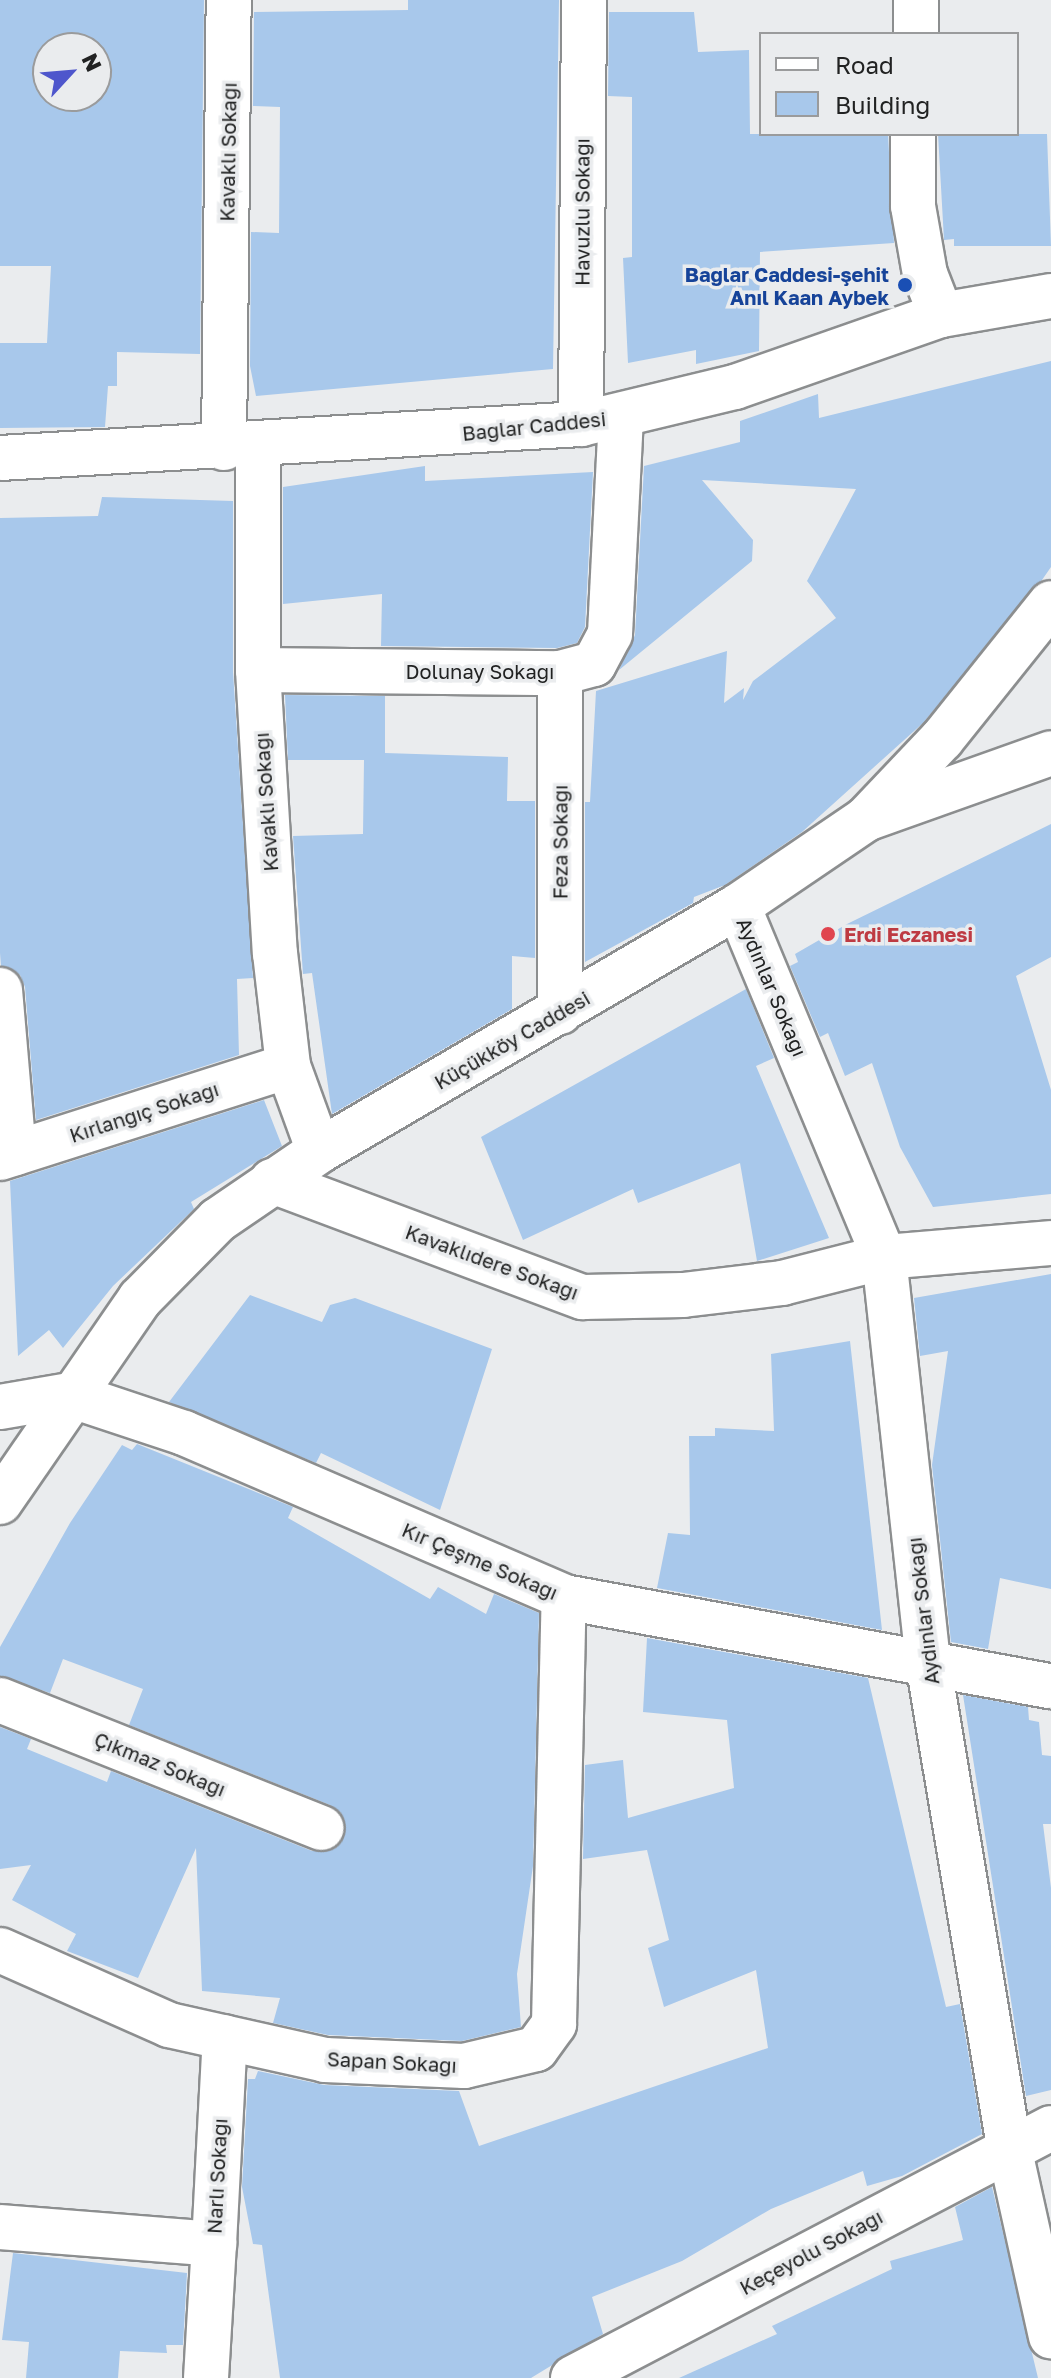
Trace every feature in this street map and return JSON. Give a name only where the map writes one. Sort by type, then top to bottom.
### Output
[{"type":"street","name":"Kavaklı Sokağı","points":[[229,0],[241,448],[288,1066],[319,1151]]},
{"type":"street","name":"Havuzlu Sokağı","points":[[584,0],[601,420]]},
{"type":"street","points":[[916,0],[916,32]]},
{"type":"street","points":[[913,136],[913,206],[925,274],[941,315]]},
{"type":"street","name":"Bağlar Caddesi","points":[[0,458],[241,448],[601,420],[735,387],[941,315],[1051,296]]},
{"type":"street","name":"Dolunay Sokağı","points":[[258,670],[560,673],[594,664],[610,634],[601,420]]},
{"type":"street","name":"Küçükköy Caddesi","points":[[0,1502],[70,1395],[175,1261],[272,1181],[738,906],[866,819],[1048,620]]},
{"type":"street","name":"Feza Sokağı","points":[[560,673],[560,1012]]},
{"type":"street","points":[[866,819],[1051,753]]},
{"type":"street","name":"Aydınlar Sokağı","points":[[738,906],[884,1257],[929,1668],[1009,2147],[1051,2336]]},
{"type":"street","points":[[0,990],[7,1156]]},
{"type":"street","name":"Kırlangıç Sokağı","points":[[7,1156],[288,1066]]},
{"type":"street","name":"Kavaklıdere Sokağı","points":[[272,1181],[583,1297],[683,1295],[782,1283],[884,1257],[1051,1243]]},
{"type":"street","points":[[0,1407],[70,1395]]},
{"type":"street","name":"Kır Çeşme Sokağı","points":[[70,1395],[184,1433],[564,1597],[929,1668],[1051,1686]]},
{"type":"street","name":"Sapan Sokağı","points":[[0,1950],[169,2025],[325,2060],[449,2066],[536,2049],[554,2024],[564,1597]]},
{"type":"street","name":"Çıkmaz Sokağı","points":[[0,1700],[321,1828]]},
{"type":"street","name":"Narlı Sokağı","points":[[0,2227],[214,2244],[225,2037]]},
{"type":"street","name":"Keçeyolu Sokağı","points":[[573,2378],[1009,2147],[1051,2128]]},
{"type":"street","points":[[206,2378],[214,2244]]},
{"type":"building","points":[[0,0],[204,0],[200,354],[117,352],[117,386],[108,386],[105,427],[0,428],[0,343],[47,343],[51,266],[0,266]]},
{"type":"building","points":[[408,0],[559,0],[553,369],[256,396],[250,366],[251,232],[279,233],[280,107],[253,106],[254,12],[408,10]]},
{"type":"building","points":[[609,12],[694,12],[698,52],[749,50],[750,134],[888,136],[894,243],[760,252],[759,351],[696,364],[696,350],[628,363],[623,258],[632,257],[632,97],[608,96]]},
{"type":"building","points":[[1047,134],[1051,246],[954,246],[954,239],[944,240],[938,136]]},
{"type":"building","points":[[1051,361],[1051,567],[1042,580],[923,723],[802,832],[725,885],[694,897],[693,903],[585,962],[585,802],[590,802],[596,691],[727,651],[724,703],[744,688],[743,700],[753,681],[836,618],[807,581],[856,489],[702,480],[753,540],[752,561],[619,670],[635,635],[644,466],[740,442],[740,421],[818,394],[819,418]]},
{"type":"building","points":[[425,466],[425,481],[593,472],[585,627],[577,643],[557,648],[381,646],[382,594],[283,604],[283,487]]},
{"type":"building","points":[[102,497],[233,501],[233,672],[253,978],[237,979],[239,1055],[36,1120],[25,987],[20,975],[1,966],[0,953],[0,518],[98,516]]},
{"type":"building","points":[[285,695],[385,696],[385,753],[508,757],[507,801],[535,801],[535,958],[512,956],[512,1009],[332,1114],[312,973],[303,974],[293,836],[363,834],[364,760],[288,760]]},
{"type":"building","points":[[1051,824],[1051,957],[1016,976],[1051,1090],[1051,1194],[933,1207],[900,1147],[872,1063],[845,1076],[828,1033],[820,1037],[790,966],[798,962],[795,954],[847,924]]},
{"type":"building","points":[[746,989],[774,1058],[756,1066],[829,1238],[757,1261],[740,1163],[638,1203],[633,1189],[523,1240],[481,1137]]},
{"type":"building","points":[[264,1100],[282,1146],[191,1202],[194,1209],[113,1286],[63,1348],[49,1330],[18,1356],[10,1181]]},
{"type":"building","points":[[1051,1274],[1051,1589],[1000,1578],[988,1649],[951,1642],[932,1465],[948,1351],[920,1356],[914,1298]]},
{"type":"building","points":[[250,1295],[322,1322],[330,1305],[355,1298],[492,1349],[440,1510],[321,1453],[316,1463],[169,1402]]},
{"type":"building","points":[[850,1341],[882,1630],[657,1588],[668,1533],[690,1535],[689,1436],[715,1436],[715,1428],[774,1431],[771,1354]]},
{"type":"building","points":[[137,1444],[293,1507],[288,1518],[430,1599],[438,1587],[486,1614],[494,1594],[539,1613],[533,1866],[517,1974],[521,2027],[462,2041],[328,2035],[273,2023],[280,1998],[202,1991],[196,1848],[138,1978],[67,1951],[76,1934],[12,1900],[31,1865],[0,1869],[0,1727],[31,1739],[27,1749],[107,1782],[111,1771],[312,1851],[336,1848],[344,1836],[341,1813],[330,1805],[129,1725],[143,1689],[63,1659],[50,1693],[0,1676],[0,1647],[70,1523],[122,1445],[132,1450]]},
{"type":"building","points":[[647,1638],[868,1678],[946,2007],[960,2004],[982,2134],[902,2176],[867,2186],[863,2171],[771,2209],[682,2261],[592,2297],[603,2334],[531,2378],[280,2378],[262,2245],[253,2244],[242,2187],[248,2079],[255,2079],[258,2071],[324,2085],[459,2091],[479,2146],[768,2048],[756,1970],[664,2007],[648,1948],[669,1940],[647,1850],[583,1859],[585,1765],[623,1760],[628,1818],[734,1788],[727,1720],[643,1712]]},
{"type":"building","points":[[963,1695],[1028,1707],[1029,1720],[1039,1722],[1042,1755],[1051,1756],[1051,1824],[1043,1824],[1051,1888],[1051,2090],[1026,2096]]},
{"type":"building","points":[[992,2187],[1038,2378],[679,2378],[777,2334],[772,2326],[892,2269],[890,2261],[963,2240],[955,2207]]},
{"type":"building","points":[[13,2253],[187,2273],[183,2345],[166,2345],[167,2353],[120,2351],[118,2378],[26,2378],[29,2342],[2,2340]]},
{"type":"place","name":"Bağlar Caddesi-şehit Anıl Kaan Aybek","points":[[905,285]]},
{"type":"place","name":"Erdi Eczanesi","points":[[828,934]]}]
